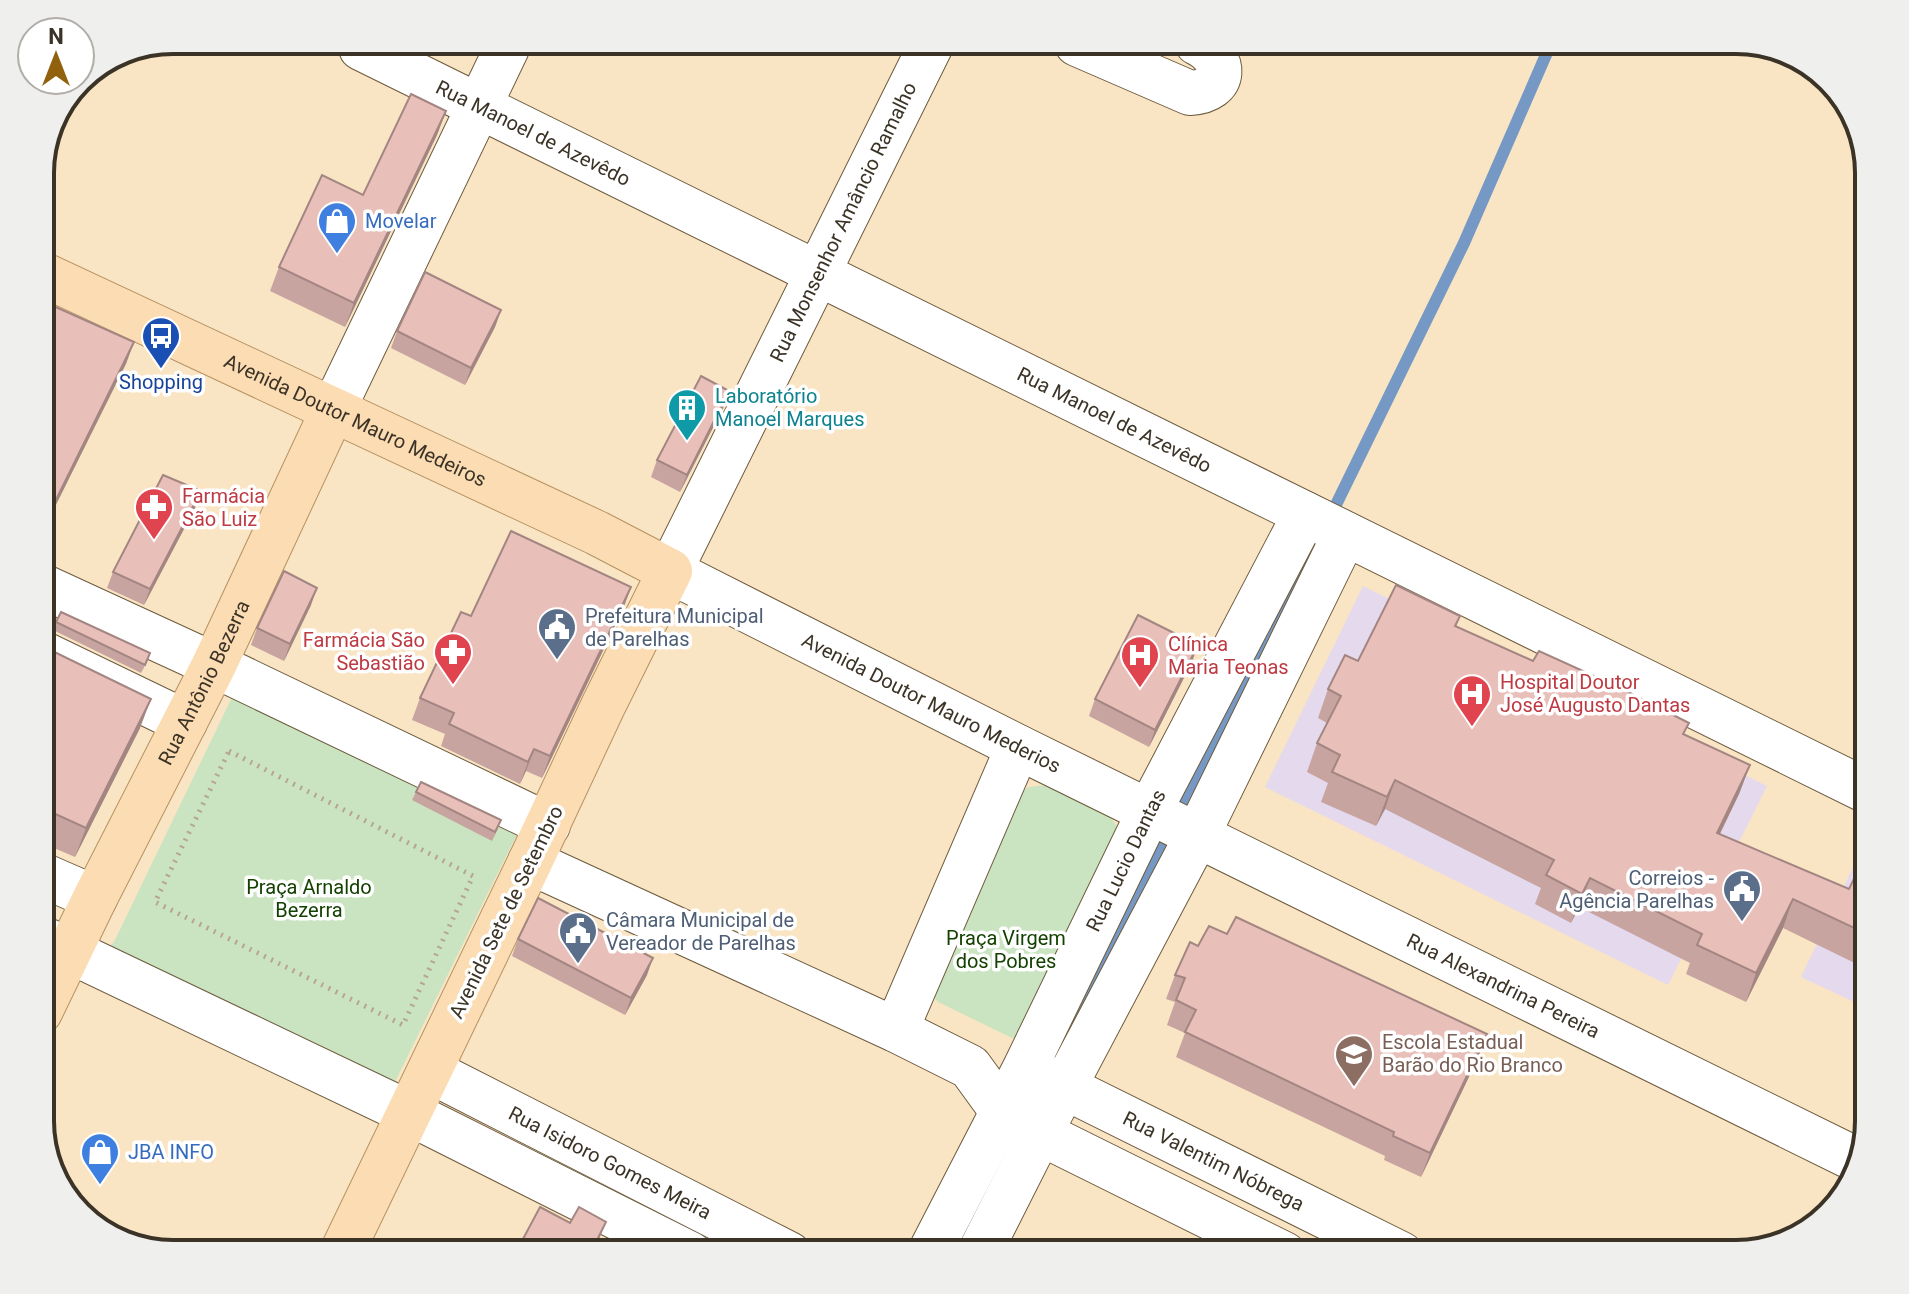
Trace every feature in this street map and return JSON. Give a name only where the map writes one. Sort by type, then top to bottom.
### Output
[{"type":"main road","name":"Avenida Doutor Mauro Medeiros","points":[[54,280],[597,533],[670,571]]},
{"type":"main road","name":"Rua Antônio Bezerra","points":[[55,944],[95,898],[212,669],[333,410]]},
{"type":"main road","name":"Avenida Sete de Setembro","points":[[348,1240],[670,571]]},
{"type":"street","name":"Rua Manoel de Azevêdo","points":[[373,54],[1855,785]]},
{"type":"street","points":[[333,410],[504,54]]},
{"type":"street","name":"Rua Monsenhor Amâncio Ramalho","points":[[670,571],[927,54]]},
{"type":"street","points":[[1100,54],[1190,93],[1212,88],[1218,80],[1217,59],[1214,54]]},
{"type":"street","name":"Rua Lucio Dantas","points":[[936,1240],[1025,1068],[1150,810],[1305,514]]},
{"type":"street","points":[[986,1240],[1198,834],[1345,534]]},
{"type":"street","name":"Avenida Doutor Mauro Mederios","points":[[670,571],[1018,747],[1150,810]]},
{"type":"street","points":[[54,595],[212,669],[539,844],[970,1067],[1025,1068]]},
{"type":"street","points":[[54,659],[185,722]]},
{"type":"street","points":[[896,1030],[1018,747]]},
{"type":"street","name":"Rua Alexandrina Pereira","points":[[1150,810],[1850,1157]]},
{"type":"street","points":[[54,880],[95,898]]},
{"type":"street","points":[[55,944],[409,1113],[662,1240]]},
{"type":"street","points":[[970,1067],[1002,1111],[1256,1240]]},
{"type":"street","name":"Rua Valentim Nóbrega","points":[[1025,1068],[1373,1240]]},
{"type":"street","name":"Rua Isidoro Gomes Meira","points":[[430,1071],[762,1240]]},
{"type":"path","points":[[229,751],[473,876],[403,1025],[155,902],[229,751]]},
{"type":"shaded area","name":"Hospital Doutor José Augusto Dantas","points":[[1363,586],[1767,786],[1668,985],[1265,787]]},
{"type":"shaded area","points":[[1855,863],[1855,1002],[1801,977]]},
{"type":"green space","name":"Praça Arnaldo Bezerra","points":[[235,691],[521,826],[396,1080],[400,1119],[86,968],[114,942]]},
{"type":"green space","name":"Praça Virgem dos Pobres","points":[[1047,785],[1108,814],[1120,837],[1026,1036],[1012,1038],[938,1002],[931,994],[1017,797],[1028,787]]},
{"type":"building","name":"Movelar","points":[[411,94],[446,111],[354,303],[279,267],[322,175],[363,195]]},
{"type":"building","points":[[425,272],[501,310],[471,368],[397,331]]},
{"type":"building","points":[[54,306],[134,342],[54,504]]},
{"type":"building","name":"Laboratório Manoel Marques","points":[[701,376],[729,391],[687,475],[657,460]]},
{"type":"building","name":"Farmácia São Luiz","points":[[163,475],[201,491],[150,589],[113,572]]},
{"type":"building","name":"Prefeitura Municipal de Parelhas","points":[[511,531],[631,587],[550,756],[534,749],[528,762],[449,724],[454,713],[420,698],[461,612],[471,616]]},
{"type":"building","points":[[284,571],[317,588],[290,644],[257,628]]},
{"type":"building","name":"Hospital Doutor José Augusto Dantas","points":[[1396,585],[1460,616],[1455,626],[1533,661],[1539,651],[1689,723],[1683,734],[1750,765],[1717,833],[1849,889],[1855,877],[1855,928],[1793,899],[1756,973],[1697,945],[1702,934],[1590,878],[1582,894],[1546,875],[1554,860],[1395,780],[1387,797],[1332,772],[1340,755],[1317,743],[1341,696],[1328,689],[1345,655],[1358,661]]},
{"type":"building","points":[[61,612],[150,653],[145,665],[56,622]]},
{"type":"building","name":"Clínica Maria Teonas","points":[[1138,615],[1198,645],[1155,730],[1095,699]]},
{"type":"building","points":[[54,652],[151,699],[86,828],[54,813]]},
{"type":"building","points":[[421,782],[501,820],[495,832],[416,792]]},
{"type":"building","points":[[538,898],[653,958],[631,998],[518,939]]},
{"type":"building","points":[[1236,917],[1487,1034],[1430,1153],[1393,1136],[1394,1132],[1185,1032],[1196,1010],[1176,1000],[1185,978],[1175,975],[1190,942],[1198,946],[1209,926],[1227,934]]},
{"type":"building","points":[[540,1207],[570,1223],[579,1207],[606,1222],[597,1240],[522,1240]]},
{"type":"waterway","points":[[1330,517],[1464,243],[1546,54]]},
{"type":"waterway","points":[[1049,1069],[1320,537]]},
{"type":"waterway","points":[[962,1240],[966,1232]]},
{"type":"place","name":"Movelar","points":[[337,255]]},
{"type":"place","name":"Shopping","points":[[161,370]]},
{"type":"place","name":"Laboratório Manoel Marques","points":[[687,442]]},
{"type":"place","name":"Farmácia São Luiz","points":[[154,541]]},
{"type":"place","name":"Prefeitura Municipal de Parelhas","points":[[557,661]]},
{"type":"place","name":"Farmácia São Sebastião","points":[[453,686]]},
{"type":"place","name":"Clínica Maria Teonas","points":[[1140,689]]},
{"type":"place","name":"Hospital Doutor José Augusto Dantas","points":[[1472,728]]},
{"type":"place","name":"Correios - Agência Parelhas","points":[[1742,923]]},
{"type":"place","name":"Câmara Municipal de Vereador de Parelhas","points":[[578,965]]},
{"type":"place","name":"Escola Estadual Barão do Rio Branco","points":[[1354,1088]]},
{"type":"place","name":"JBA INFO","points":[[100,1186]]}]
